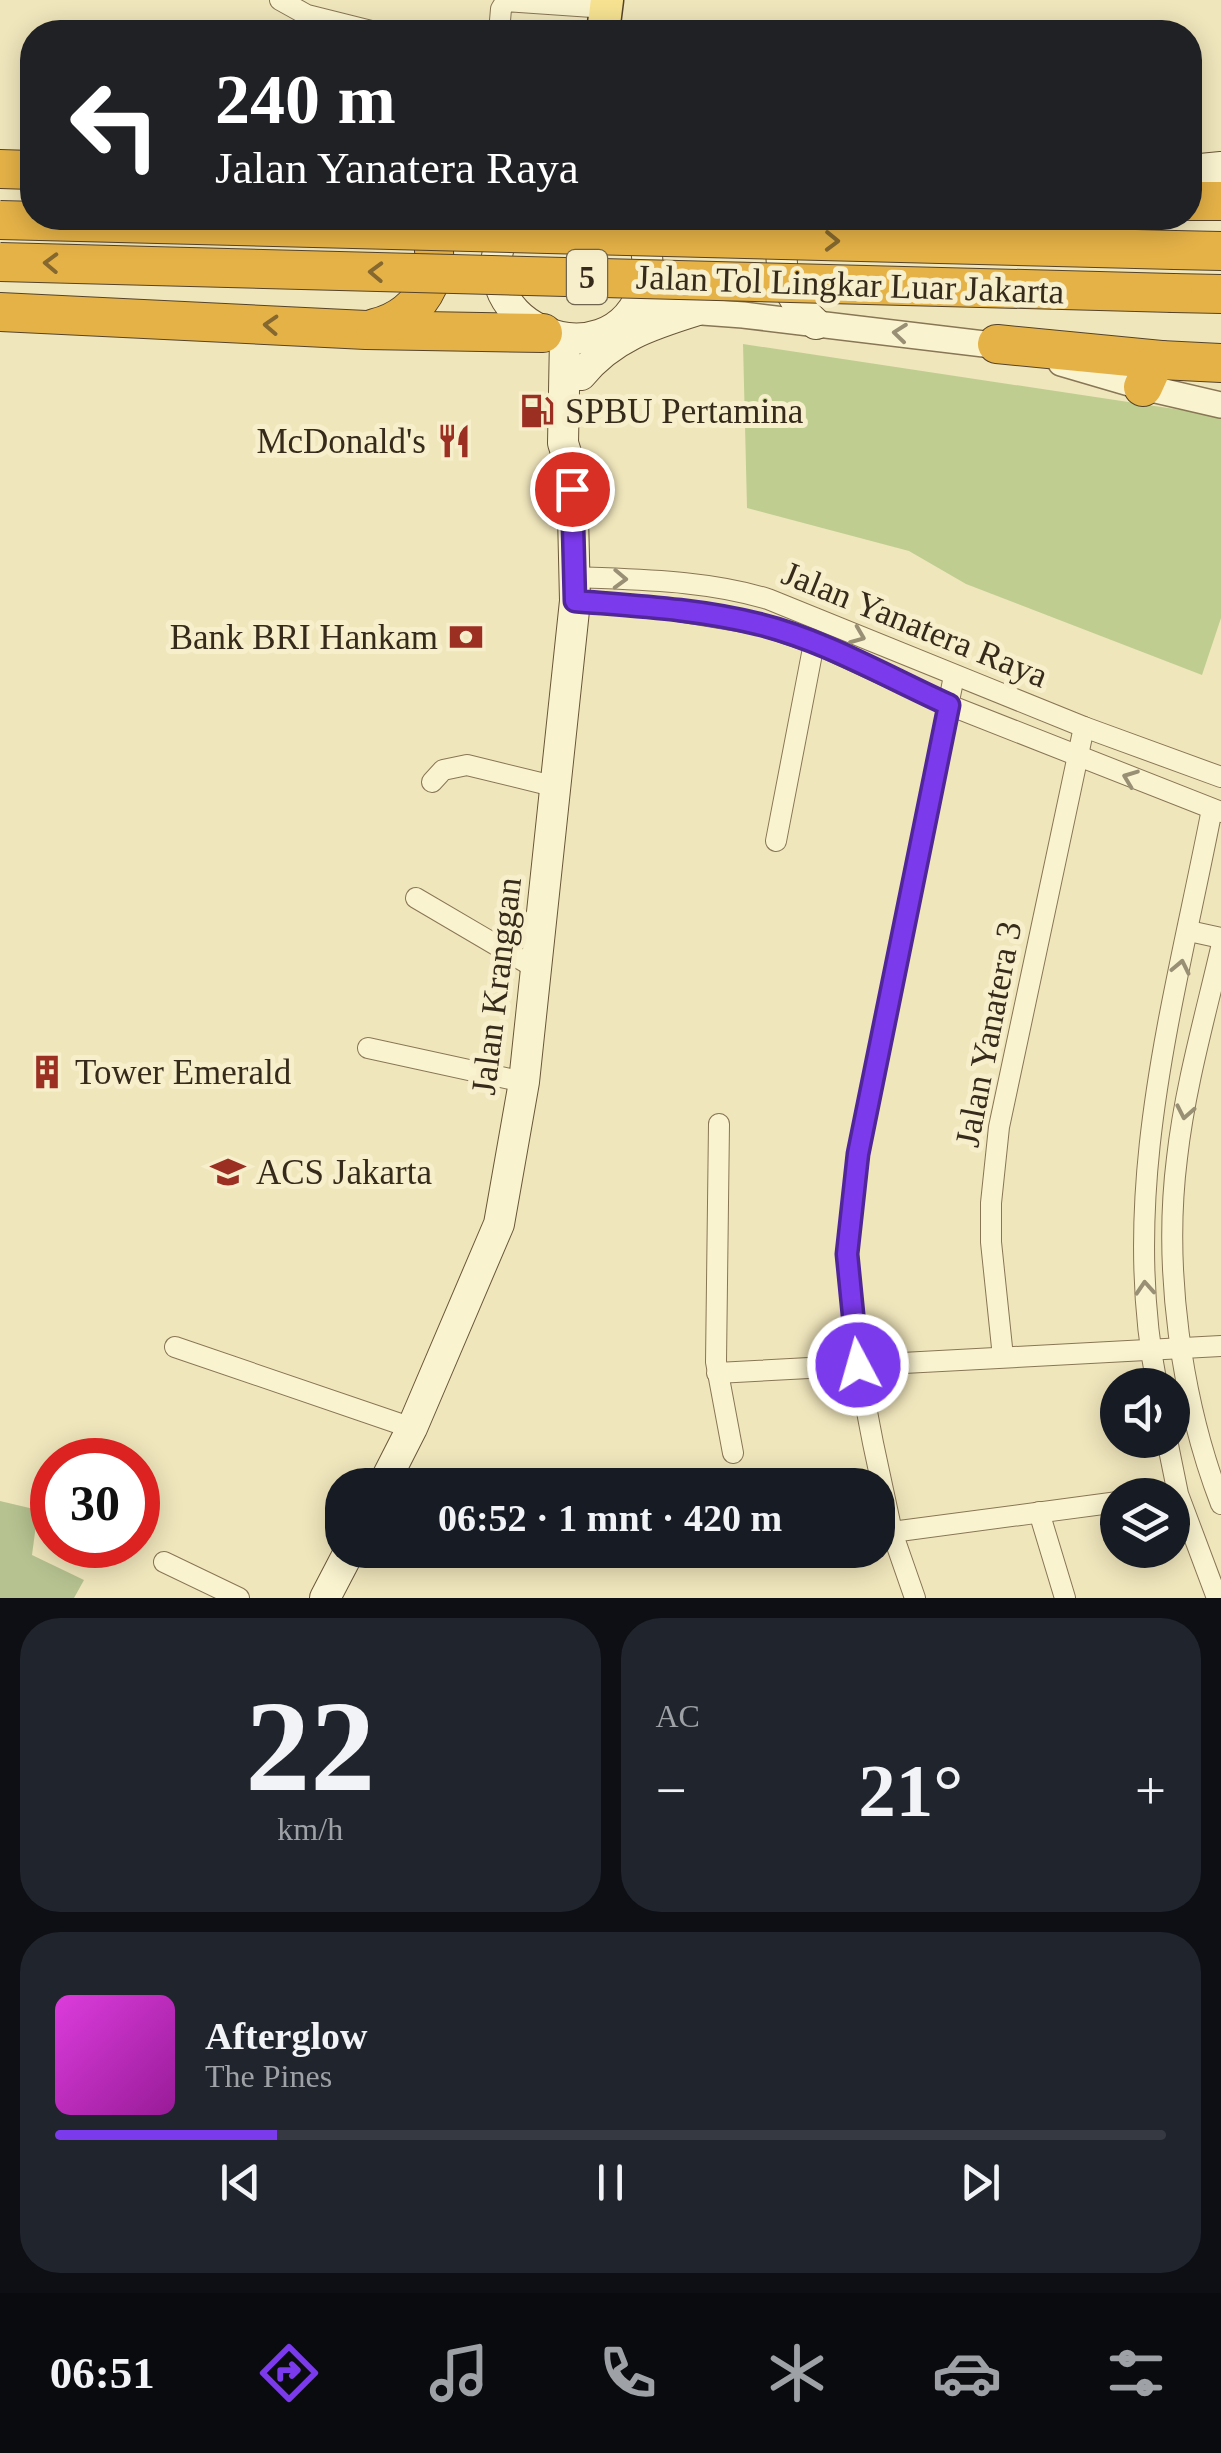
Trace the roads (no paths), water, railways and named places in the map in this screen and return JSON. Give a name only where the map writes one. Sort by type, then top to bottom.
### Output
[{"type":"highway","name":"Jalan Tol Lingkar Luar Jakarta","points":[[392,230],[1221,251]]},
{"type":"highway","points":[[366,330],[402,318],[427,290],[435,254],[430,230]]},
{"type":"highway","name":"Jalan Tol Lingkar Luar Jakarta","points":[[0,262],[1221,294]]},
{"type":"highway","points":[[0,312],[563,336]]},
{"type":"highway","points":[[996,344],[1152,373],[1221,363]]},
{"type":"main road","points":[[506,230],[499,243],[496,270],[504,296],[520,318],[563,336],[611,328],[634,307],[648,268],[639,230]]},
{"type":"main road","points":[[786,230],[781,255],[785,281],[796,306],[816,324]]},
{"type":"main road","points":[[581,375],[596,356],[631,333],[704,311]]},
{"type":"main road","name":"Jalan Kranggan","points":[[392,1468],[499,1224],[524,1082],[575,589],[572,472],[579,444],[581,375],[563,336]]},
{"type":"main road","name":"Jalan Kranggan","points":[[563,336],[563,443],[572,472]]},
{"type":"main road","points":[[325,1598],[341,1568]]},
{"type":"street","points":[[280,0],[345,20]]},
{"type":"street","points":[[500,20],[506,1],[606,13]]},
{"type":"street","points":[[634,307],[704,311],[996,344]]},
{"type":"street","points":[[1152,373],[1221,405]]},
{"type":"street","name":"Jalan Yanatera Raya","points":[[575,589],[664,580],[768,599],[1084,728],[1221,777]]},
{"type":"street","points":[[692,612],[697,585]]},
{"type":"street","name":"Jalan Yanatera Raya","points":[[575,589],[761,624],[814,643],[949,705],[1217,811],[1158,1070],[1147,1154],[1142,1236],[1153,1368]]},
{"type":"street","points":[[776,841],[814,643]]},
{"type":"street","points":[[879,1468],[858,1365],[847,1254],[858,1154],[954,676]]},
{"type":"street","name":"Jalan Yanatera 3","points":[[1003,1357],[991,1242],[999,1127],[1084,728]]},
{"type":"street","points":[[432,782],[444,770],[467,764],[557,787]]},
{"type":"street","points":[[416,898],[537,968]]},
{"type":"street","points":[[1188,932],[1221,938]]},
{"type":"street","points":[[1190,1494],[1219,1494],[1178,1348],[1174,1266],[1176,1159],[1221,948]]},
{"type":"street","points":[[368,1048],[524,1082]]},
{"type":"street","points":[[719,1124],[717,1373],[733,1454]]},
{"type":"street","points":[[717,1373],[1221,1346]]},
{"type":"street","points":[[175,1347],[412,1428]]},
{"type":"street","points":[[895,1532],[1100,1504]]},
{"type":"street","points":[[1038,1512],[1066,1598]]},
{"type":"street","points":[[1190,1533],[1217,1598]]},
{"type":"street","points":[[895,1541],[915,1598]]},
{"type":"street","points":[[164,1562],[239,1598]]},
{"type":"place","name":"SPBU Pertamina","points":[[537,411]]},
{"type":"place","name":"McDonald's","points":[[454,441]]},
{"type":"place","name":"Bank BRI Hankam","points":[[466,637]]},
{"type":"place","name":"Tower Emerald","points":[[47,1072]]},
{"type":"place","name":"ACS Jakarta","points":[[228,1172]]}]
